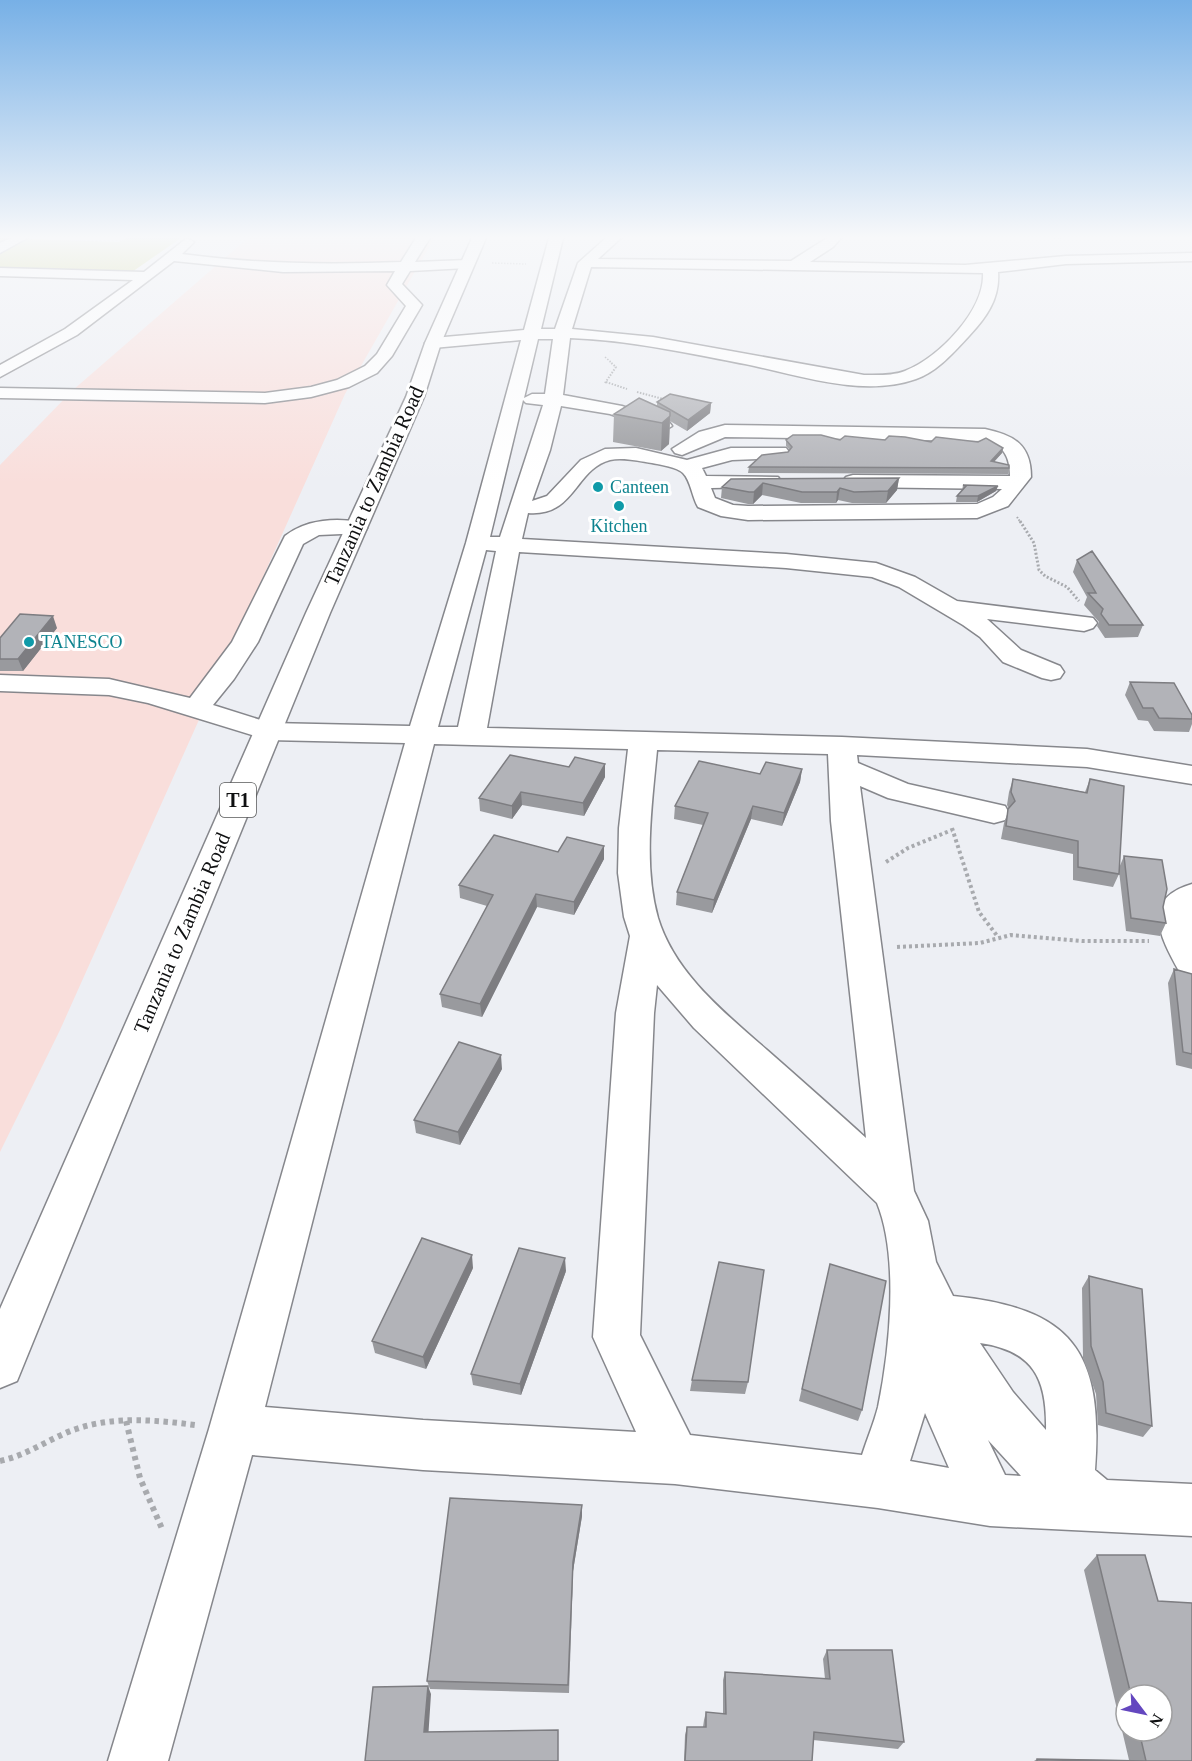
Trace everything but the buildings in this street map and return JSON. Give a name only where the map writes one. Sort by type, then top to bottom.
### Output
[{"type":"main road","points":[[0,372],[71,332],[87,320]]},
{"type":"main road","points":[[0,393],[265,398],[302,395],[334,386],[369,370],[381,360],[406,320]]},
{"type":"main road","name":"Tanzania to Zambia Road","points":[[0,1364],[268,731],[415,397],[444,320]]},
{"type":"main road","points":[[138,1761],[234,1429],[422,735],[493,544],[520,506],[540,450],[553,400],[548,320]]},
{"type":"main road","points":[[471,736],[493,544],[515,399],[554,320]]},
{"type":"main road","points":[[434,343],[547,334],[586,334],[647,341],[846,377],[890,379],[911,375],[926,365],[947,350],[975,320]]},
{"type":"main road","points":[[515,399],[553,400],[621,411],[670,429],[680,437],[686,465],[706,502],[729,511],[798,514],[966,513],[1000,504],[1012,492],[1016,482]]},
{"type":"main road","points":[[686,465],[706,436],[725,431],[958,434],[1004,439],[1011,445],[1022,473],[1022,478],[1016,482],[830,480]]},
{"type":"main road","points":[[686,465],[731,454],[800,453]]},
{"type":"main road","points":[[520,506],[537,507],[554,501],[590,463],[604,455],[631,455],[790,480],[756,462],[731,454]]},
{"type":"main road","points":[[995,456],[1016,457]]},
{"type":"main road","points":[[897,482],[942,499],[966,513]]},
{"type":"main road","points":[[196,708],[225,674],[245,642],[293,541],[303,531],[316,527],[356,528]]},
{"type":"main road","points":[[493,544],[786,561],[876,570],[900,578],[952,608],[989,632],[1012,656],[1051,672]]},
{"type":"main road","points":[[952,608],[1084,622]]},
{"type":"main road","points":[[0,683],[46,682],[109,687],[154,696],[268,731],[644,740],[843,757],[1087,758],[1191,776]]},
{"type":"main road","points":[[644,740],[636,811],[636,883],[640,916],[647,938],[685,994],[893,1191]]},
{"type":"main road","points":[[843,757],[874,783],[922,797],[994,813]]},
{"type":"main road","points":[[843,757],[847,821],[893,1191],[906,1221],[925,1323],[990,1500]]},
{"type":"main road","points":[[1187,953],[1175,920],[1178,904],[1192,896]]},
{"type":"main road","points":[[647,938],[635,1013],[616,1337],[675,1459]]},
{"type":"main road","points":[[878,1482],[925,1323]]},
{"type":"main road","points":[[925,1323],[1010,1429],[1082,1493]]},
{"type":"main road","points":[[925,1323],[996,1323],[1024,1331],[1053,1351],[1067,1385],[1082,1493]]},
{"type":"main road","points":[[234,1429],[423,1445],[675,1459],[878,1482],[990,1500],[1082,1493],[1192,1510]]},
{"type":"path","points":[[586,334],[594,348],[616,367],[606,382],[604,393],[621,411]]},
{"type":"path","points":[[606,382],[675,402]]},
{"type":"path","points":[[1000,504],[1017,518],[1034,543],[1032,555],[1039,572],[1076,593],[1084,622]]},
{"type":"path","points":[[922,797],[941,812],[953,830],[970,892],[979,912],[998,937]]},
{"type":"path","points":[[856,884],[908,848],[953,830]]},
{"type":"path","points":[[864,950],[980,943],[998,937],[1032,936],[1082,941],[1126,940],[1187,953]]},
{"type":"path","points":[[126,1421],[131,1451],[141,1484],[162,1530],[193,1575]]},
{"type":"path","points":[[0,1461],[33,1452],[74,1430],[94,1424],[165,1421],[234,1429]]},
{"type":"shaded area","points":[[153,320],[387,320],[345,394],[60,1030],[0,1152],[0,465],[73,390]]},
{"type":"place","name":"Canteen","points":[[598,487]]},
{"type":"place","name":"Kitchen","points":[[619,506]]},
{"type":"place","name":"TANESCO","points":[[29,642]]}]
